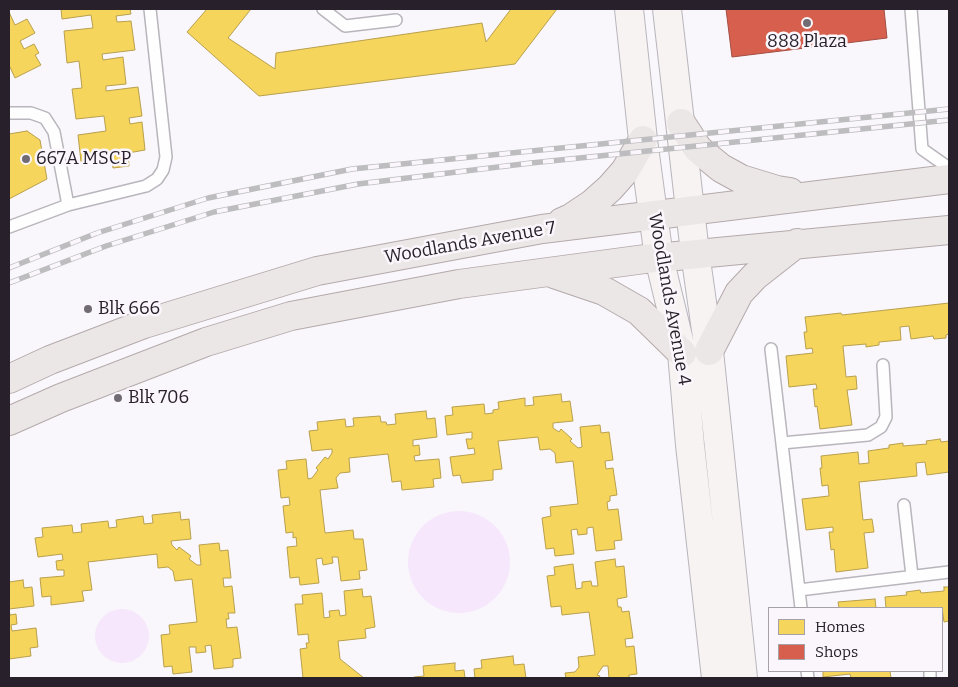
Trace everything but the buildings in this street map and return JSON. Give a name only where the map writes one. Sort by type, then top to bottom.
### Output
[{"type":"main road","name":"Woodlands Avenue 4","points":[[629,9],[642,140],[659,258],[682,353],[692,464],[716,678]]},
{"type":"main road","name":"Woodlands Avenue 4","points":[[667,9],[694,253],[709,351],[743,678]]},
{"type":"main road","points":[[681,123],[698,149],[720,168],[741,180],[777,190],[817,196]]},
{"type":"main road","points":[[542,229],[571,218],[592,204],[625,171],[642,140]]},
{"type":"main road","name":"Woodlands Avenue 7","points":[[9,379],[50,360],[144,324],[317,271],[542,229],[949,179]]},
{"type":"main road","points":[[9,421],[61,398],[206,342],[291,316],[459,284],[546,272],[694,253],[949,230]]},
{"type":"main road","points":[[709,351],[739,293],[755,276],[797,243]]},
{"type":"main road","points":[[546,272],[604,291],[639,310],[682,353]]},
{"type":"lane","points":[[9,227],[68,205],[146,186],[156,180],[163,170],[166,157],[150,9]]},
{"type":"lane","points":[[322,9],[345,26],[396,20]]},
{"type":"lane","points":[[910,9],[922,149],[949,168]]},
{"type":"lane","points":[[9,113],[32,113],[45,118],[54,132],[68,205]]},
{"type":"lane","points":[[771,349],[801,607]]},
{"type":"lane","points":[[782,442],[868,435],[880,428],[886,417],[883,364]]},
{"type":"lane","points":[[904,504],[912,576]]},
{"type":"lane","points":[[799,590],[949,572]]},
{"type":"shaded area","points":[[459,511],[469,512],[488,519],[502,533],[509,552],[509,572],[502,591],[488,605],[469,612],[459,613],[449,612],[430,605],[416,591],[409,572],[408,562],[409,552],[416,533],[430,519],[449,512]]},
{"type":"shaded area","points":[[117,609],[127,609],[137,613],[145,621],[149,636],[145,651],[137,659],[127,663],[117,663],[107,659],[99,651],[95,641],[95,631],[99,621],[107,613]]},
{"type":"railway","points":[[9,268],[97,233],[208,198],[352,169],[949,109]]},
{"type":"railway","points":[[9,283],[106,246],[214,212],[358,184],[531,163],[949,120]]},
{"type":"place","name":"888 Plaza","points":[[807,23]]},
{"type":"place","name":"667A MSCP","points":[[26,159]]},
{"type":"place","name":"Blk 666","points":[[88,309]]},
{"type":"place","name":"Blk 706","points":[[118,398]]}]
